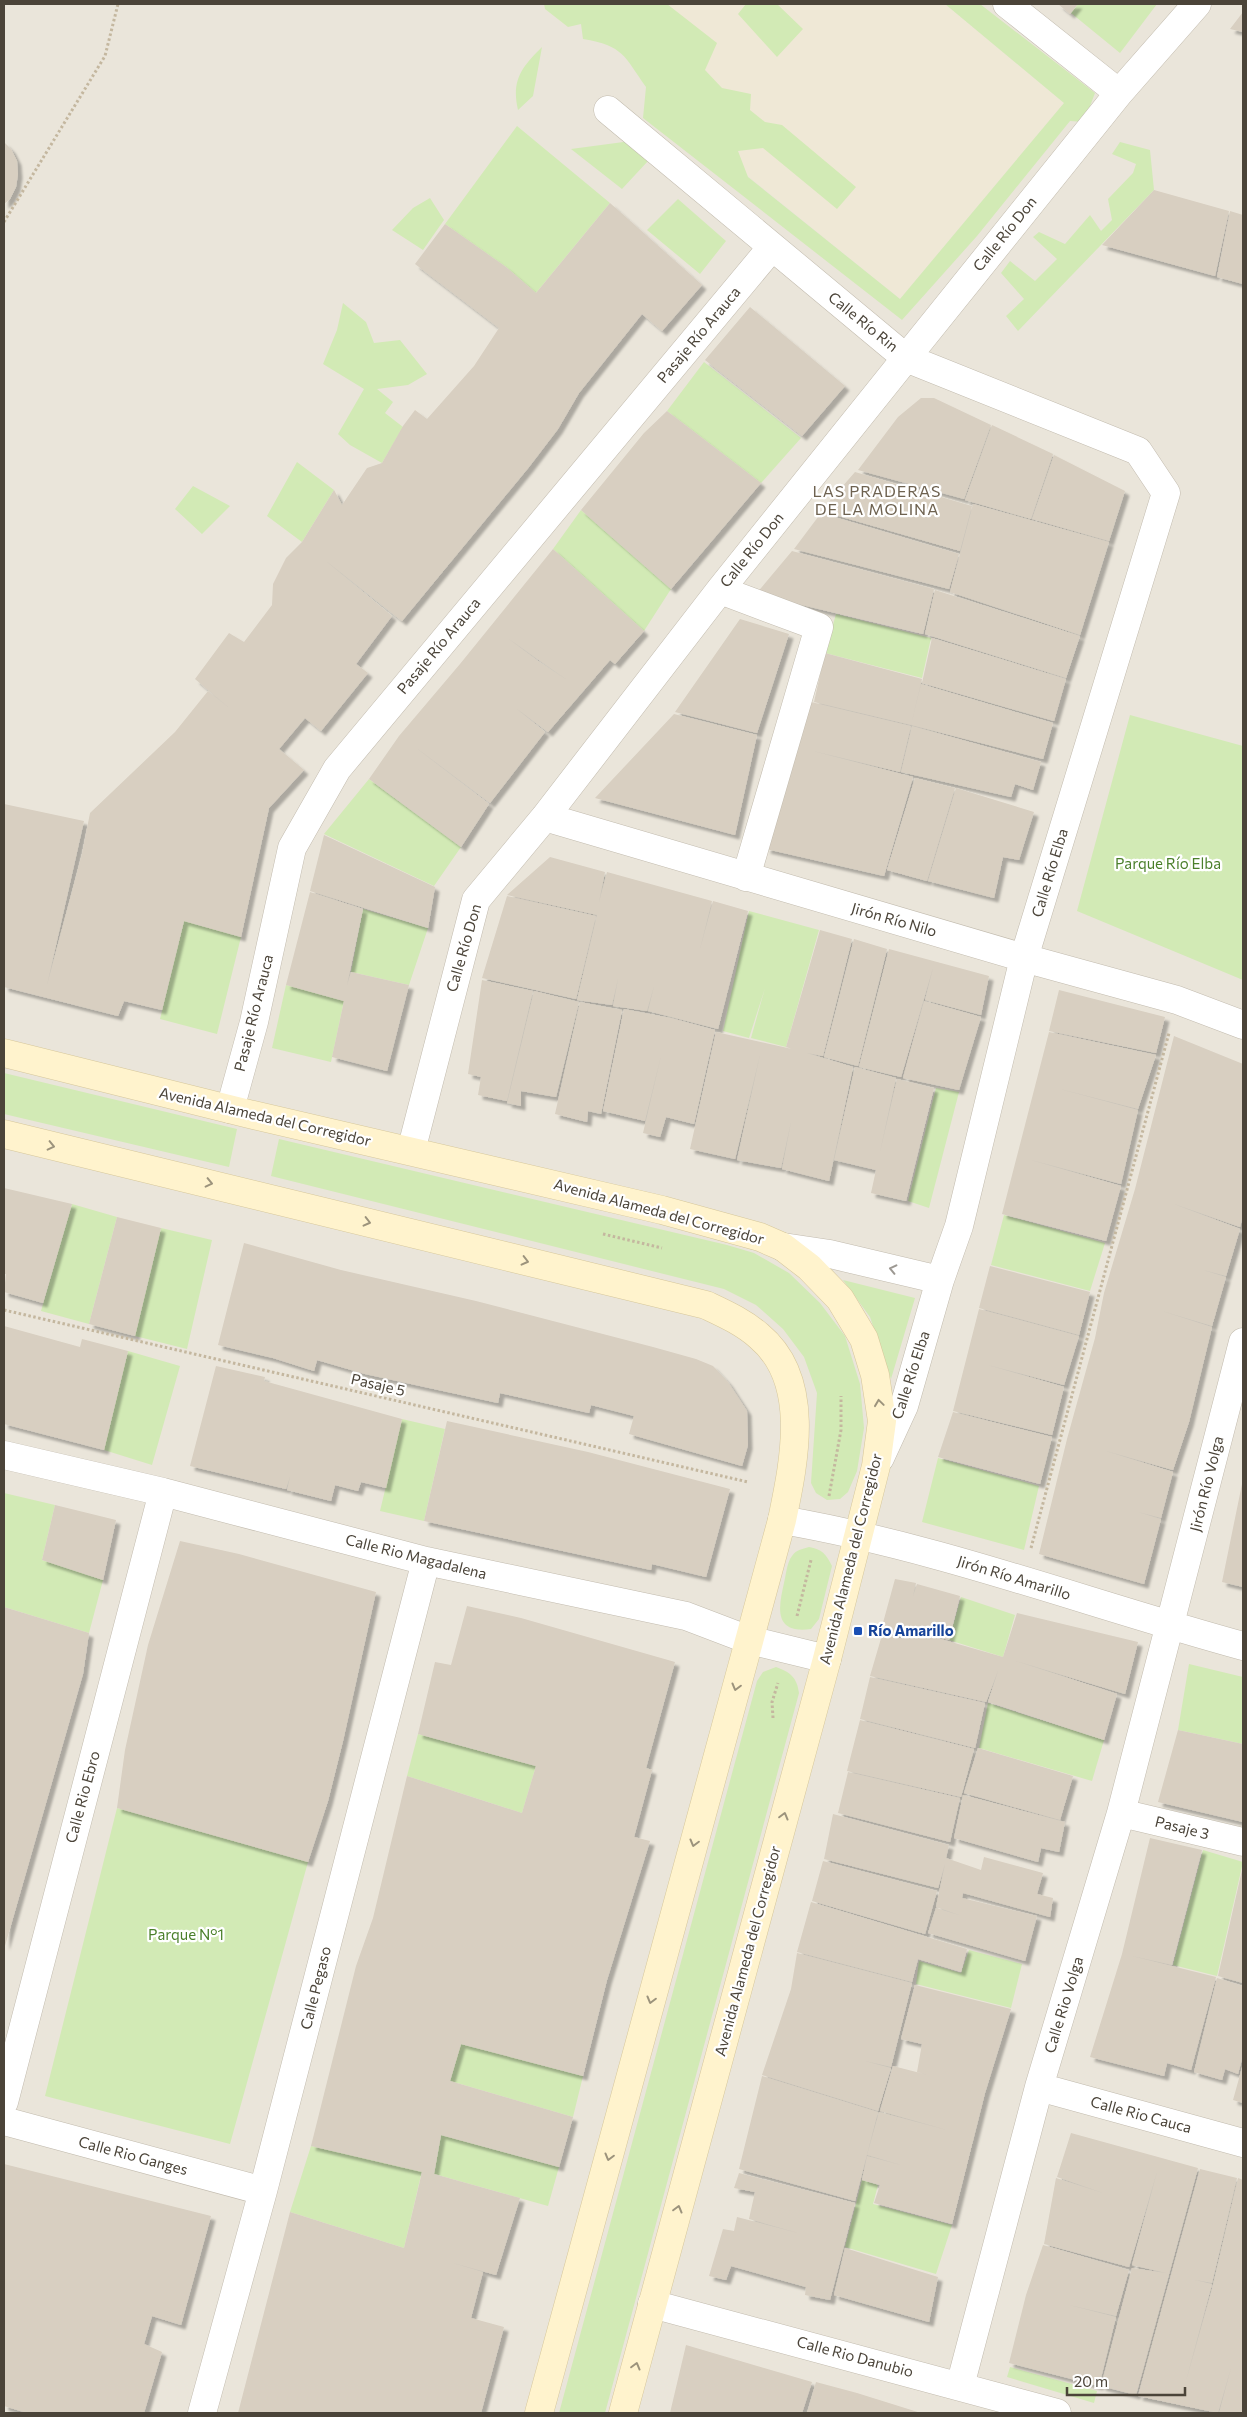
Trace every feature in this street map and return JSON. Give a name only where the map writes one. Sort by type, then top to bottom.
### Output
[{"type":"main road","name":"Avenida Alameda del Corregidor","points":[[4,1053],[230,1109],[662,1210],[760,1237],[783,1247],[809,1267],[840,1299],[864,1339],[875,1375],[882,1421],[876,1466],[827,1659],[623,2413]]},
{"type":"main road","points":[[4,1134],[706,1305],[738,1320],[760,1336],[780,1360],[792,1390],[795,1427],[792,1465],[782,1520],[539,2413]]},
{"type":"street","points":[[1007,4],[1119,93]]},
{"type":"street","name":"Calle Río Don","points":[[411,1151],[476,900],[545,817],[720,590],[1119,93],[1197,4]]},
{"type":"street","name":"Calle Río Rin","points":[[608,110],[906,358],[1138,451],[1152,473]]},
{"type":"street","name":"Pasaje Río Arauca","points":[[230,1109],[254,1022],[292,848],[337,769],[772,247]]},
{"type":"street","name":"Calle Río Elba","points":[[876,1466],[904,1406],[940,1280],[967,1197],[1024,958],[1166,493],[1152,473]]},
{"type":"street","points":[[720,590],[819,627],[746,877]]},
{"type":"street","name":"Jirón Río Nilo","points":[[545,817],[1024,958],[1178,1000],[1243,1024]]},
{"type":"street","points":[[783,1247],[830,1254],[940,1280]]},
{"type":"street","name":"Jirón Río Volga","points":[[1170,1626],[1243,1342]]},
{"type":"street","name":"Calle Rio Magadalena","points":[[4,1455],[163,1492],[426,1561],[686,1616],[749,1640],[827,1659]]},
{"type":"street","name":"Calle Rio Ebro","points":[[4,2102],[163,1492]]},
{"type":"street","name":"Jirón Río Amarillo","points":[[782,1520],[860,1535],[1022,1580],[1170,1626],[1243,1646]]},
{"type":"street","name":"Calle Pegaso","points":[[202,2413],[263,2191],[426,1561]]},
{"type":"street","name":"Calle Rio Volga","points":[[960,2386],[1039,2087],[1122,1813],[1170,1626]]},
{"type":"street","name":"Pasaje 3","points":[[1122,1813],[1243,1842]]},
{"type":"street","name":"Calle Rio Cauca","points":[[1039,2087],[1243,2143]]},
{"type":"street","name":"Calle Rio Ganges","points":[[4,2121],[263,2191]]},
{"type":"street","name":"Calle Rio Danubio","points":[[652,2304],[1057,2413]]},
{"type":"path","points":[[4,222],[105,56],[118,4]]},
{"type":"path","points":[[1022,1580],[1178,1000]]},
{"type":"path","name":"Pasaje 5","points":[[4,1310],[748,1482]]},
{"type":"path","points":[[788,1648],[829,1494]]},
{"type":"shaded area","points":[[4,4],[1243,4],[1243,2413],[4,2413]]},
{"type":"shaded area","points":[[544,4],[945,4],[1064,103],[900,299],[666,110],[666,81],[581,23],[568,27],[545,9]]},
{"type":"green space","points":[[544,4],[667,4],[717,43],[705,70],[722,88],[751,94],[750,110],[765,122],[782,125],[856,187],[837,209],[763,148],[738,151],[748,177],[900,299],[1064,103],[945,4],[980,4],[1095,93],[1084,122],[1070,121],[977,236],[902,320],[643,118],[646,87],[622,54],[607,45],[583,39],[581,24],[568,27],[545,9]]},
{"type":"green space","points":[[746,4],[777,4],[803,29],[777,57],[738,14]]},
{"type":"green space","points":[[1078,4],[1157,4],[1120,53],[1071,13]]},
{"type":"green space","points":[[542,47],[533,96],[518,110],[516,100],[517,82],[529,61]]},
{"type":"green space","points":[[517,126],[610,203],[536,293],[506,267],[445,224]]},
{"type":"green space","points":[[631,141],[648,161],[622,189],[571,149]]},
{"type":"green space","points":[[1120,142],[1150,150],[1154,190],[1018,331],[1006,316],[1024,299],[1001,273],[1010,261],[1035,281],[1057,259],[1033,237],[1039,232],[1065,244],[1090,215],[1101,231],[1112,220],[1108,199],[1133,173],[1136,164],[1112,154]]},
{"type":"green space","points":[[430,198],[444,220],[423,250],[392,230],[413,208]]},
{"type":"green space","points":[[678,199],[726,241],[700,274],[647,230]]},
{"type":"green space","points":[[343,303],[366,322],[374,343],[400,340],[427,374],[408,385],[377,389],[393,402],[385,413],[403,427],[382,463],[350,445],[338,434],[364,389],[323,364],[337,330]]},
{"type":"green space","points":[[704,362],[801,438],[761,483],[667,411]]},
{"type":"green space","points":[[297,462],[334,490],[302,542],[267,516]]},
{"type":"green space","points":[[193,486],[230,506],[202,534],[175,509]]},
{"type":"green space","points":[[581,510],[671,589],[644,631],[553,549]]},
{"type":"green space","points":[[836,614],[931,638],[922,678],[825,653]]},
{"type":"green space","name":"Parque Río Elba","points":[[1130,715],[1243,746],[1243,980],[1077,911]]},
{"type":"green space","points":[[369,779],[461,847],[434,886],[324,834]]},
{"type":"green space","points":[[363,909],[428,928],[409,985],[351,972]]},
{"type":"green space","points":[[749,911],[819,930],[786,1047],[751,1038],[765,988],[749,1038],[723,1031]]},
{"type":"green space","points":[[184,921],[241,937],[217,1034],[160,1019]]},
{"type":"green space","points":[[286,985],[344,1001],[331,1062],[272,1048]]},
{"type":"green space","points":[[4,1073],[237,1129],[229,1167],[4,1114]]},
{"type":"green space","points":[[936,1088],[959,1092],[929,1208],[908,1201]]},
{"type":"green space","points":[[279,1139],[727,1245],[754,1253],[789,1273],[820,1303],[845,1336],[860,1384],[864,1428],[857,1471],[848,1492],[840,1499],[827,1500],[816,1493],[811,1483],[817,1393],[804,1357],[783,1329],[756,1305],[724,1289],[271,1176]]},
{"type":"green space","points":[[72,1204],[117,1217],[89,1324],[41,1311]]},
{"type":"green space","points":[[1004,1215],[1105,1243],[1090,1291],[991,1265]]},
{"type":"green space","points":[[161,1228],[212,1240],[187,1349],[135,1336]]},
{"type":"green space","points":[[843,1280],[915,1298],[891,1379],[870,1317]]},
{"type":"green space","points":[[128,1351],[180,1366],[152,1465],[104,1450]]},
{"type":"green space","points":[[402,1419],[445,1429],[424,1521],[380,1511]]},
{"type":"green space","points":[[938,1458],[1039,1486],[1024,1550],[922,1522]]},
{"type":"green space","points":[[4,1493],[55,1505],[42,1560],[103,1580],[89,1633],[4,1607]]},
{"type":"green space","points":[[809,1547],[823,1553],[832,1566],[819,1619],[811,1629],[799,1630],[790,1628],[781,1618],[780,1602],[790,1559],[797,1551]]},
{"type":"green space","points":[[961,1597],[1015,1615],[1003,1657],[949,1640]]},
{"type":"green space","points":[[1189,1664],[1243,1677],[1243,1744],[1178,1730]]},
{"type":"green space","points":[[776,1667],[795,1679],[799,1693],[605,2413],[559,2413],[757,1681],[763,1672]]},
{"type":"green space","points":[[988,1703],[1104,1740],[1092,1781],[979,1748]]},
{"type":"green space","points":[[418,1734],[536,1766],[522,1813],[407,1776]]},
{"type":"green space","name":"Parque N°1","points":[[117,1808],[308,1862],[230,2144],[45,2096]]},
{"type":"green space","points":[[1203,1850],[1243,1862],[1217,1976],[1173,1965]]},
{"type":"green space","points":[[969,1950],[1022,1964],[1011,2008],[916,1984],[919,1961],[961,1973]]},
{"type":"green space","points":[[461,2044],[583,2076],[573,2117],[450,2081]]},
{"type":"green space","points":[[441,2135],[559,2167],[548,2206],[434,2174]]},
{"type":"green space","points":[[311,2146],[422,2171],[404,2248],[290,2212]]},
{"type":"green space","points":[[862,2180],[878,2185],[873,2204],[952,2225],[936,2274],[845,2247]]},
{"type":"green space","points":[[1010,2367],[1097,2391],[1094,2403],[1007,2377]]},
{"type":"building","points":[[1058,4],[1078,4],[1070,14]]},
{"type":"building","points":[[1243,12],[1243,32],[1230,29]]},
{"type":"building","points":[[4,142],[11,149],[17,161],[18,174],[16,187],[10,199],[4,204]]},
{"type":"building","points":[[1154,190],[1229,211],[1215,276],[1102,245]]},
{"type":"building","points":[[610,203],[702,285],[662,331],[642,314],[579,393],[558,429],[529,467],[402,621],[326,561],[392,616],[356,664],[368,673],[321,731],[305,718],[279,749],[304,770],[269,808],[241,937],[184,921],[162,1010],[124,1001],[118,1016],[4,987],[4,804],[84,821],[47,985],[82,854],[90,813],[175,732],[208,691],[228,707],[195,679],[229,633],[244,642],[272,605],[273,584],[286,558],[302,542],[334,490],[342,505],[367,468],[382,463],[403,426],[415,410],[427,419],[474,366],[499,328],[415,264],[445,224],[506,267],[536,293]]},
{"type":"building","points":[[1230,211],[1243,215],[1243,284],[1217,277]]},
{"type":"building","points":[[750,307],[845,386],[802,436],[705,360]]},
{"type":"building","points":[[921,398],[934,398],[991,425],[964,499],[858,470],[898,417]]},
{"type":"building","points":[[667,411],[761,483],[671,589],[581,510],[644,433]]},
{"type":"building","points":[[992,425],[1053,454],[1031,519],[965,500]]},
{"type":"building","points":[[1054,455],[1125,491],[1109,541],[1032,519]]},
{"type":"building","points":[[855,472],[972,506],[960,551],[821,511]]},
{"type":"building","points":[[973,504],[1109,542],[1080,635],[950,592]]},
{"type":"building","points":[[821,513],[959,554],[949,589],[794,549]]},
{"type":"building","points":[[553,549],[644,631],[615,664],[610,660],[548,732],[517,709],[545,732],[490,803],[415,747],[489,804],[461,847],[369,779],[399,736]],"holes":[[[509,639],[567,680],[538,661]]]},
{"type":"building","points":[[792,551],[934,589],[923,634],[756,594]]},
{"type":"building","points":[[935,590],[1080,636],[1066,678],[925,634]]},
{"type":"building","points":[[740,619],[789,634],[757,733],[675,712]]},
{"type":"building","points":[[932,638],[1066,679],[1054,721],[922,683]]},
{"type":"building","points":[[825,653],[922,679],[911,725],[814,702]]},
{"type":"building","points":[[921,684],[1053,723],[1043,759],[911,725]]},
{"type":"building","points":[[807,701],[911,726],[900,772],[813,751],[913,777],[884,876],[766,849]]},
{"type":"building","points":[[674,714],[757,735],[735,835],[595,798]]},
{"type":"building","points":[[912,726],[1041,762],[1033,790],[1015,784],[1011,797],[901,772]]},
{"type":"building","points":[[915,778],[955,788],[927,881],[887,870]]},
{"type":"building","points":[[956,788],[1034,812],[1019,860],[1003,857],[994,898],[928,881]]},
{"type":"building","points":[[324,835],[435,887],[428,928],[310,891]]},
{"type":"building","points":[[550,857],[605,872],[599,902],[607,872],[712,901],[700,949],[713,901],[748,911],[718,1029],[648,1011],[654,986],[647,1011],[613,1006],[618,979],[612,1005],[577,1000],[597,915],[507,895]]},
{"type":"building","points":[[310,892],[363,909],[347,985],[351,972],[409,985],[387,1071],[332,1057],[344,1001],[286,985]]},
{"type":"building","points":[[507,896],[596,916],[576,999],[482,978]]},
{"type":"building","points":[[820,930],[852,939],[823,1056],[807,1053],[853,1067],[829,1181],[782,1169],[791,1122],[781,1168],[737,1160],[760,1055],[735,1159],[690,1149],[716,1032],[792,1049],[786,1047]]},
{"type":"building","points":[[854,939],[887,949],[858,1066],[824,1057]]},
{"type":"building","points":[[889,949],[989,976],[981,1015],[925,1000],[933,968],[901,1077],[859,1067]]},
{"type":"building","points":[[482,980],[533,991],[507,1101],[478,1095],[481,1077],[468,1074]]},
{"type":"building","points":[[1059,990],[1165,1017],[1156,1053],[1049,1031]]},
{"type":"building","points":[[534,991],[579,1002],[556,1097],[521,1091],[521,1106],[507,1103]]},
{"type":"building","points":[[924,1001],[981,1017],[959,1090],[903,1078]]},
{"type":"building","points":[[580,1002],[622,1010],[601,1114],[588,1111],[587,1122],[555,1114]]},
{"type":"building","points":[[624,1009],[671,1018],[715,1030],[694,1124],[666,1117],[660,1137],[643,1133],[661,1056],[645,1121],[603,1111]]},
{"type":"building","points":[[1049,1032],[1156,1055],[1138,1109],[1060,1089],[1138,1110],[1121,1184],[1031,1160],[1121,1186],[1106,1241],[1002,1214]]},
{"type":"building","points":[[1174,1036],[1243,1064],[1243,1216],[1240,1227],[1174,1204],[1240,1229],[1226,1276],[1203,1270],[1226,1277],[1212,1326],[1162,1311],[1212,1327],[1189,1422],[1173,1470],[1106,1451],[1173,1472],[1161,1518],[1138,1512],[1161,1519],[1144,1584],[1039,1554],[1067,1439],[1095,1338],[1104,1293],[1135,1189]]},
{"type":"building","points":[[855,1067],[896,1078],[880,1152],[897,1079],[934,1088],[906,1201],[871,1193],[876,1170],[834,1160]]},
{"type":"building","points":[[4,1188],[72,1204],[43,1303],[4,1292],[6,1274],[4,1274]]},
{"type":"building","points":[[117,1217],[161,1228],[135,1336],[89,1324]]},
{"type":"building","points":[[244,1243],[341,1270],[476,1301],[653,1347],[696,1359],[713,1366],[728,1382],[747,1411],[748,1445],[742,1466],[629,1434],[634,1416],[591,1405],[589,1413],[500,1393],[498,1403],[365,1374],[317,1360],[314,1371],[273,1358],[218,1345]]},
{"type":"building","points":[[990,1266],[1090,1292],[1079,1335],[979,1308]]},
{"type":"building","points":[[979,1309],[1079,1336],[1064,1385],[988,1365],[1064,1387],[1052,1435],[953,1411]]},
{"type":"building","points":[[4,1326],[80,1347],[82,1339],[128,1351],[104,1450],[4,1424]]},
{"type":"building","points":[[216,1366],[265,1377],[264,1381],[402,1419],[386,1488],[361,1482],[358,1491],[335,1485],[331,1501],[287,1490],[290,1477],[286,1489],[190,1466]]},
{"type":"building","points":[[953,1412],[1052,1437],[1040,1484],[938,1457]]},
{"type":"building","points":[[447,1421],[588,1452],[730,1489],[706,1577],[652,1564],[651,1570],[424,1521]]},
{"type":"building","points":[[1243,1484],[1243,1587],[1222,1582]]},
{"type":"building","points":[[55,1505],[116,1520],[103,1580],[42,1560]]},
{"type":"building","points":[[180,1541],[239,1554],[376,1592],[328,1801],[308,1862],[117,1808],[125,1750],[148,1645]]},
{"type":"building","points":[[895,1579],[916,1583],[913,1596],[917,1584],[960,1596],[949,1640],[905,1627],[903,1637],[881,1630]]},
{"type":"building","points":[[467,1606],[521,1618],[675,1662],[646,1768],[652,1770],[634,1837],[650,1841],[607,1980],[583,2076],[461,2044],[450,2081],[573,2117],[559,2167],[441,2135],[434,2174],[520,2198],[496,2275],[453,2263],[483,2272],[471,2318],[504,2327],[481,2413],[238,2413],[290,2212],[404,2248],[422,2172],[311,2146],[356,1966],[373,1918],[407,1776],[522,1813],[536,1766],[418,1734],[435,1662],[451,1665]]},
{"type":"building","points":[[4,1607],[89,1633],[83,1674],[5,1946]]},
{"type":"building","points":[[1017,1613],[1138,1642],[1125,1694],[1016,1661],[1117,1694],[1104,1740],[988,1702],[998,1671],[986,1702],[870,1676],[882,1635],[904,1639],[906,1629],[1003,1657]]},
{"type":"building","points":[[870,1677],[985,1703],[975,1748],[860,1719]]},
{"type":"building","points":[[860,1720],[974,1749],[961,1797],[847,1771]]},
{"type":"building","points":[[1178,1730],[1243,1744],[1243,1822],[1158,1802]]},
{"type":"building","points":[[978,1748],[1073,1776],[1060,1820],[964,1793]]},
{"type":"building","points":[[848,1772],[960,1798],[950,1842],[838,1813]]},
{"type":"building","points":[[963,1795],[1065,1822],[1059,1852],[1041,1848],[1038,1862],[954,1838]]},
{"type":"building","points":[[833,1814],[949,1845],[946,1858],[981,1870],[984,1857],[1043,1873],[1037,1894],[1053,1898],[1050,1917],[963,1893],[962,1898],[1037,1916],[1025,1961],[928,1933],[936,1908],[959,1915],[936,1907],[945,1864],[938,1888],[824,1859]]},
{"type":"building","points":[[1150,1838],[1202,1850],[1172,1965],[1132,1956],[1216,1977],[1191,2070],[1167,2063],[1164,2076],[1090,2057],[1122,1954]]},
{"type":"building","points":[[823,1861],[937,1891],[925,1934],[812,1901]]},
{"type":"building","points":[[1243,1870],[1243,1983],[1218,1976]]},
{"type":"building","points":[[811,1902],[967,1949],[961,1972],[918,1959],[912,1982],[797,1952]]},
{"type":"building","points":[[797,1953],[912,1983],[891,2067],[865,2061],[891,2068],[878,2111],[762,2075],[791,1989]]},
{"type":"building","points":[[1217,1978],[1243,1986],[1243,2055],[1238,2074],[1225,2069],[1222,2080],[1194,2072]]},
{"type":"building","points":[[915,1985],[1011,2009],[985,2093],[952,2224],[874,2203],[880,2185],[862,2180],[867,2156],[901,2165],[867,2155],[879,2112],[947,2130],[880,2111],[893,2066],[928,2075],[917,2072],[922,2044],[901,2039]]},
{"type":"building","points":[[1243,2064],[1243,2103],[1233,2100]]},
{"type":"building","points":[[762,2076],[878,2112],[855,2201],[739,2169]]},
{"type":"building","points":[[1071,2133],[1198,2168],[1136,2395],[1101,2386],[1132,2268],[1166,2273],[1132,2265],[1157,2172],[1129,2267],[1044,2244],[1056,2178],[1103,2193],[1057,2177]]},
{"type":"building","points":[[4,2164],[211,2216],[181,2325],[152,2316],[144,2344],[162,2352],[144,2413],[27,2413],[4,2406]]},
{"type":"building","points":[[1200,2169],[1237,2178],[1212,2283],[1195,2280],[1212,2284],[1186,2381],[1212,2289],[1238,2178],[1243,2180],[1243,2413],[1219,2413],[1231,2368],[1218,2413],[1138,2396]]},
{"type":"building","points":[[739,2173],[855,2203],[830,2300],[805,2295],[806,2287],[731,2266],[726,2280],[709,2276],[723,2229],[734,2231],[737,2217],[798,2233],[749,2219],[755,2192],[734,2188]]},
{"type":"building","points":[[1043,2245],[1129,2270],[1116,2316],[1069,2305],[1116,2317],[1099,2386],[1009,2363],[1026,2295]]},
{"type":"building","points":[[845,2248],[938,2277],[929,2322],[834,2295]]},
{"type":"building","points":[[686,2345],[812,2382],[802,2413],[670,2413]]},
{"type":"building","points":[[816,2382],[857,2393],[921,2413],[807,2413]]},
{"type":"place","name":"Río Amarillo","points":[[858,1631]]},
{"type":"district","name":"LAS PRADERAS DE LA MOLINA","points":[[877,500]]}]
